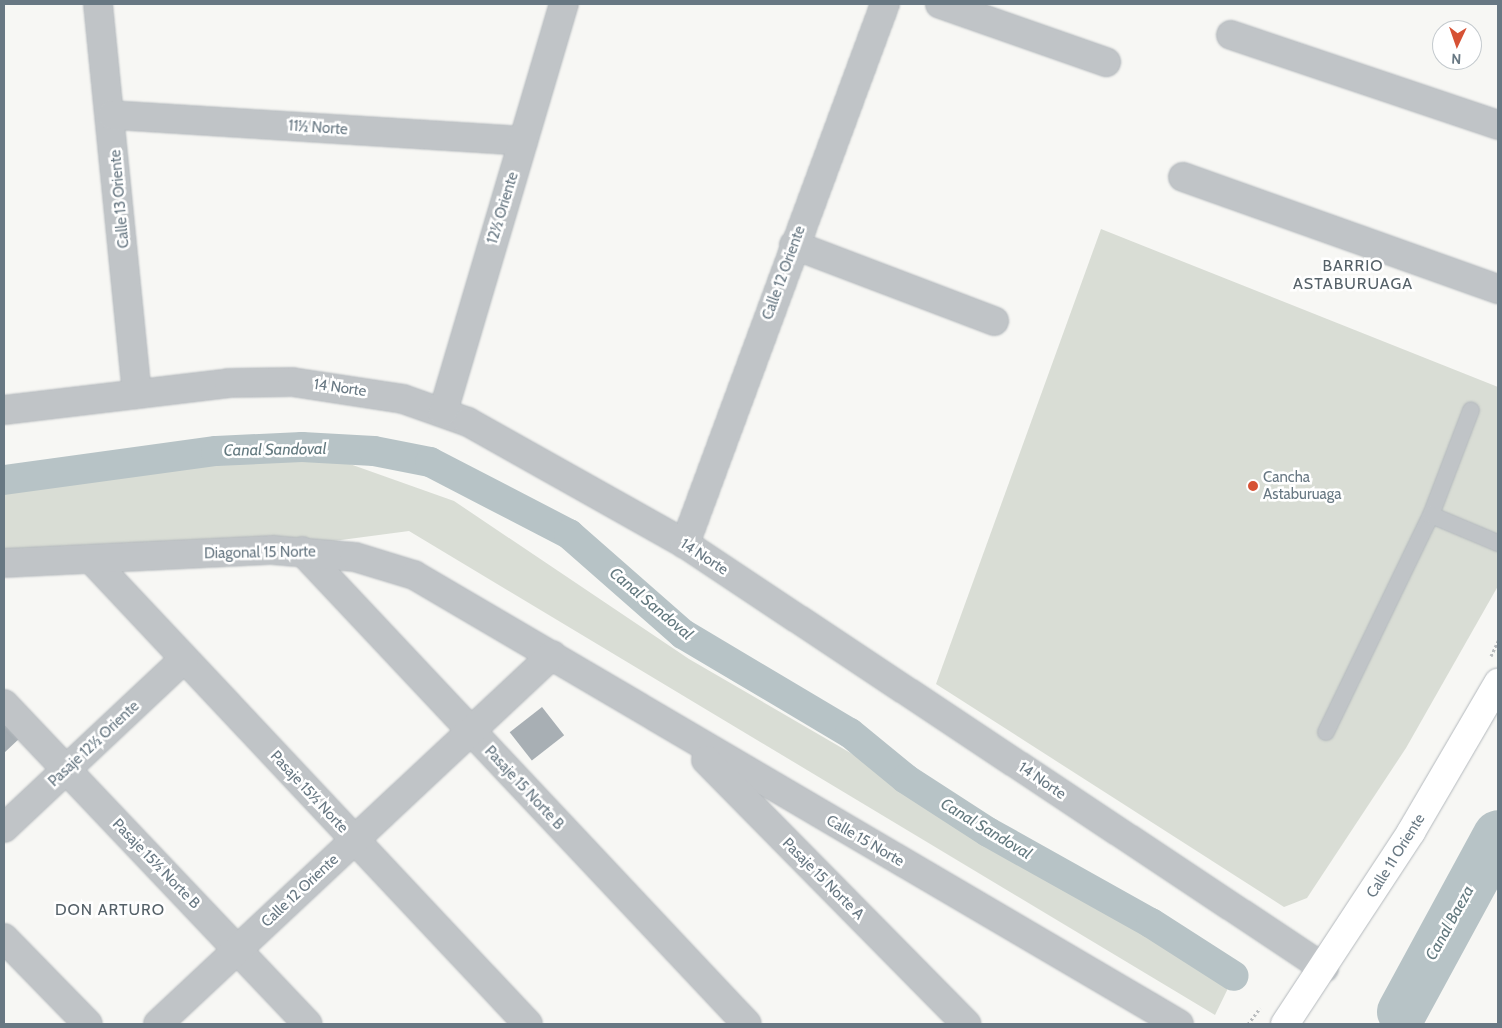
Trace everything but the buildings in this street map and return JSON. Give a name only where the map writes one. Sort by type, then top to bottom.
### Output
[{"type":"main road","name":"Calle 11 Oriente","points":[[1285,1024],[1324,968],[1411,832],[1498,682]]},
{"type":"street","name":"Calle 13 Oriente","points":[[98,4],[112,114],[138,394]]},
{"type":"street","name":"12½ Oriente","points":[[443,412],[564,4]]},
{"type":"street","name":"Calle 12 Oriente","points":[[685,544],[794,245],[885,4]]},
{"type":"street","points":[[940,4],[1106,62]]},
{"type":"street","points":[[1230,35],[1498,125]]},
{"type":"street","name":"11½ Norte","points":[[112,114],[523,141]]},
{"type":"street","points":[[1183,177],[1498,289]]},
{"type":"street","points":[[794,245],[994,321]]},
{"type":"street","name":"14 Norte","points":[[4,410],[230,383],[292,382],[364,390],[443,412],[548,464],[685,544],[1324,968]]},
{"type":"street","name":"Diagonal 15 Norte","points":[[4,563],[302,551],[355,557],[414,575],[552,655]]},
{"type":"street","name":"Pasaje 15 Norte B","points":[[302,551],[747,1024]]},
{"type":"street","name":"Pasaje 15½ Norte","points":[[91,559],[528,1024]]},
{"type":"street","name":"Calle 12 Oriente","points":[[158,1024],[552,655]]},
{"type":"street","name":"Calle 15 Norte","points":[[552,655],[680,734],[1179,1024]]},
{"type":"street","name":"Pasaje 12½ Oriente","points":[[4,828],[184,658]]},
{"type":"street","name":"Pasaje 15½ Norte B","points":[[4,704],[65,771],[308,1024]]},
{"type":"street","name":"Pasaje 15 Norte A","points":[[680,734],[966,1024]]},
{"type":"street","points":[[4,938],[88,1024]]},
{"type":"lane","points":[[1326,732],[1431,515],[1471,410]]},
{"type":"lane","points":[[1431,515],[1498,543]]},
{"type":"shaded area","name":"Cancha Astaburuaga","points":[[1101,229],[1498,387],[1498,586],[1406,748],[1307,898],[1284,907],[936,684]]},
{"type":"shaded area","points":[[302,447],[454,501],[689,659],[1234,976],[1215,1015],[409,531],[258,551],[4,562],[4,483]]},
{"type":"waterway","name":"Canal Sandoval","points":[[4,480],[216,451],[302,447],[374,451],[430,462],[569,534],[683,634],[850,733],[906,779],[988,832],[1151,923],[1234,976]]},
{"type":"waterway","name":"Canal Baeza","points":[[1402,1012],[1498,835]]},
{"type":"place","name":"Cancha Astaburuaga","points":[[1253,486]]},
{"type":"district","name":"BARRIO ASTABURUAGA","points":[[1353,275]]},
{"type":"district","name":"DON ARTURO","points":[[110,910]]}]
